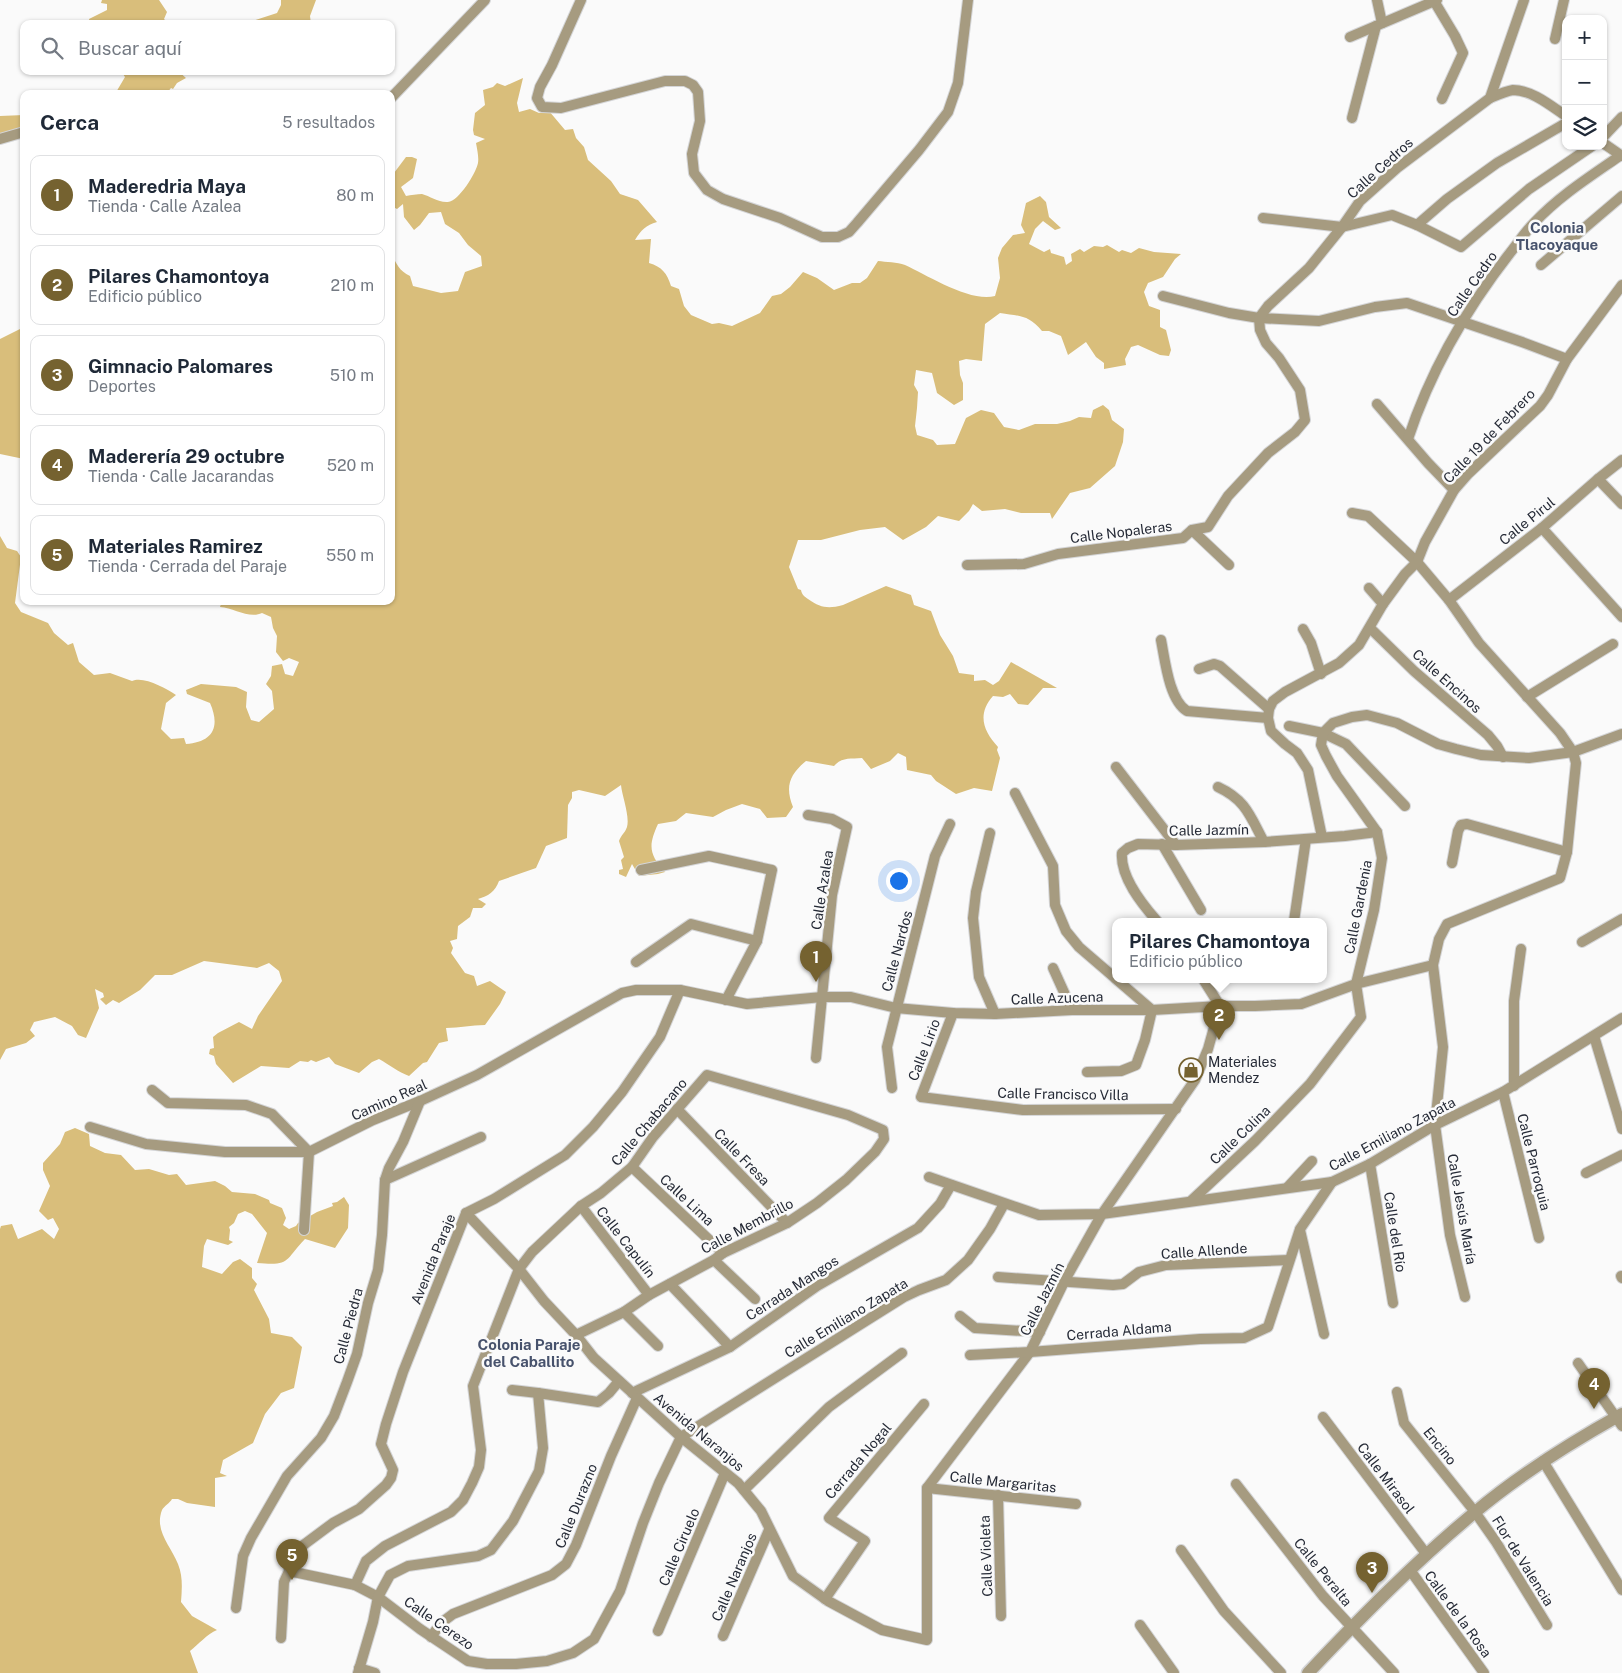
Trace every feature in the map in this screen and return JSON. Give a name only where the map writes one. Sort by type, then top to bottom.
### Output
[{"type":"street","points":[[395,94],[485,0]]},
{"type":"street","points":[[581,0],[540,87],[537,98],[542,107],[561,108],[666,81],[685,81],[693,85],[698,92],[700,121],[692,154],[694,173],[707,190],[723,199],[780,218],[822,237],[838,237],[849,232],[919,150],[948,112],[958,84],[968,0]]},
{"type":"street","points":[[1352,118],[1379,24],[1377,0]]},
{"type":"street","points":[[1490,98],[1524,0]]},
{"type":"street","points":[[1555,39],[1564,0]]},
{"type":"street","points":[[1350,37],[1436,1],[1463,53],[1442,99]]},
{"type":"street","name":"Calle Cedros","points":[[1259,318],[1268,306],[1309,268],[1360,201],[1404,162],[1490,98],[1513,90],[1531,94],[1562,113]]},
{"type":"street","points":[[1607,134],[1622,117]]},
{"type":"street","points":[[1417,225],[1447,199],[1497,163],[1562,125]]},
{"type":"street","points":[[0,139],[20,133]]},
{"type":"street","points":[[1607,146],[1622,156]]},
{"type":"street","points":[[1263,218],[1342,227],[1392,215],[1461,246],[1529,189],[1586,150]]},
{"type":"street","name":"Calle Cedro","points":[[1408,439],[1415,418],[1462,321],[1499,267],[1534,223],[1574,188],[1622,156]]},
{"type":"street","points":[[1540,265],[1622,196]]},
{"type":"street","name":"Calle 19 de Febrero","points":[[1269,713],[1273,701],[1285,692],[1321,674],[1350,654],[1359,645],[1383,604],[1416,562],[1454,490],[1468,474],[1540,406],[1567,359],[1622,285]]},
{"type":"street","points":[[1163,296],[1229,313],[1259,318],[1318,321],[1367,309],[1407,303],[1567,359]]},
{"type":"street","name":"Calle Nopaleras","points":[[967,565],[1024,564],[1058,554],[1183,538],[1192,530],[1208,526],[1228,496],[1268,453],[1295,432],[1305,420],[1300,390],[1280,358],[1266,343],[1260,330],[1259,318]]},
{"type":"street","points":[[1377,404],[1428,464],[1454,490]]},
{"type":"street","name":"Calle Pirul","points":[[1449,600],[1542,528],[1622,460]]},
{"type":"street","points":[[1598,479],[1622,504]]},
{"type":"street","points":[[1352,513],[1368,516],[1416,562],[1449,600],[1479,643],[1560,733],[1573,752],[1576,763],[1567,852],[1560,878],[1447,924],[1439,939],[1433,964]]},
{"type":"street","points":[[1542,528],[1622,617]]},
{"type":"street","points":[[1192,530],[1230,565]]},
{"type":"street","points":[[1369,588],[1383,604]]},
{"type":"street","name":"Calle Encinos","points":[[1370,628],[1414,671],[1488,735],[1497,746],[1502,757]]},
{"type":"street","points":[[1303,629],[1311,644],[1321,674]]},
{"type":"street","points":[[1161,640],[1171,688],[1182,708],[1187,711],[1269,713]]},
{"type":"street","points":[[1527,696],[1613,644]]},
{"type":"street","points":[[1199,669],[1214,664],[1220,666],[1269,713],[1272,731],[1297,753],[1308,770],[1322,838]]},
{"type":"street","points":[[1323,732],[1333,722],[1352,716],[1367,715],[1397,723],[1438,744],[1481,755],[1530,758],[1573,752],[1622,734]]},
{"type":"street","points":[[1289,726],[1323,732],[1346,744],[1405,806]]},
{"type":"street","name":"Calle Gardenia","points":[[1323,732],[1321,745],[1326,756],[1337,776],[1377,832],[1382,858],[1374,910],[1356,984]]},
{"type":"street","points":[[1116,767],[1176,845]]},
{"type":"street","points":[[1218,787],[1238,798],[1246,807],[1264,842]]},
{"type":"street","points":[[1016,793],[1053,866],[1055,905],[1066,931],[1079,947],[1112,975]]},
{"type":"street","name":"Calle Azalea","points":[[808,814],[832,819],[847,827],[832,894],[816,1058]]},
{"type":"street","name":"Calle Nardos","points":[[892,1088],[887,1048],[935,856],[950,824]]},
{"type":"street","points":[[1452,863],[1459,828],[1467,824],[1567,852]]},
{"type":"street","name":"Calle Jazmín","points":[[1155,918],[1138,896],[1122,864],[1122,853],[1138,844],[1176,845],[1264,842],[1377,832]]},
{"type":"street","points":[[990,833],[976,892],[973,918],[979,977],[996,1014]]},
{"type":"street","points":[[1294,918],[1306,839]]},
{"type":"street","points":[[1162,844],[1201,910]]},
{"type":"street","points":[[641,870],[709,856],[772,870],[757,941],[726,1000]]},
{"type":"street","points":[[1582,942],[1622,919]]},
{"type":"street","points":[[636,962],[690,924],[757,941]]},
{"type":"street","points":[[1514,1086],[1514,1001],[1521,949]]},
{"type":"street","name":"Calle Azucena","points":[[680,990],[747,1004],[822,997],[851,997],[896,1008],[953,1013],[996,1014],[1072,1010],[1152,1010],[1300,1004],[1356,984],[1433,964]]},
{"type":"street","name":"Calle Jesús María","points":[[1433,964],[1443,1047],[1435,1125],[1450,1235],[1465,1297]]},
{"type":"street","points":[[1053,968],[1072,1010]]},
{"type":"street","points":[[1087,1072],[1121,1072],[1136,1065],[1145,1040],[1152,1010],[1122,983]]},
{"type":"street","points":[[1206,983],[1220,1006]]},
{"type":"street","name":"Calle Colina","points":[[1191,1201],[1255,1142],[1310,1084],[1361,1017],[1356,984]]},
{"type":"street","name":"Camino Real","points":[[90,1127],[146,1144],[225,1152],[309,1152],[373,1120],[477,1075],[622,993],[636,990],[680,990]]},
{"type":"street","name":"Avenida Paraje","points":[[280,1638],[284,1582],[289,1571],[288,1561],[298,1548],[333,1523],[359,1509],[386,1485],[391,1478],[393,1470],[381,1444],[386,1424],[403,1372],[466,1213],[494,1199],[565,1154],[593,1127],[622,1092],[660,1037],[680,990]]},
{"type":"street","name":"Calle Jazmín","points":[[927,1488],[1030,1352],[1065,1280],[1102,1214],[1195,1080],[1208,1049],[1220,1006]]},
{"type":"street","name":"Calle Lirio","points":[[921,1097],[953,1013]]},
{"type":"street","name":"Calle Emiliano Zapata","points":[[929,1177],[1040,1215],[1102,1214],[1332,1182],[1370,1164],[1435,1125],[1514,1086],[1622,1018]]},
{"type":"street","points":[[1594,1036],[1622,1129]]},
{"type":"street","name":"Calle Chabacano","points":[[355,1585],[366,1561],[385,1546],[451,1512],[463,1500],[472,1483],[479,1467],[481,1450],[473,1386],[519,1269],[532,1252],[580,1206],[601,1193],[632,1167],[653,1137],[707,1075]]},
{"type":"street","name":"Calle Membrillo","points":[[576,1335],[624,1312],[649,1295],[714,1260],[723,1253],[787,1223],[846,1180],[875,1152],[884,1139],[883,1130],[848,1115],[707,1075]]},
{"type":"street","points":[[152,1090],[168,1103],[246,1104],[272,1114],[309,1152],[304,1230]]},
{"type":"street","name":"Calle Parroquia","points":[[1503,1092],[1538,1238]]},
{"type":"street","name":"Calle Francisco Villa","points":[[921,1097],[1023,1110],[1176,1109]]},
{"type":"street","name":"Calle Piedra","points":[[236,1608],[243,1556],[251,1538],[287,1476],[321,1438],[334,1416],[347,1382],[357,1354],[368,1303],[378,1270],[385,1180],[420,1101]]},
{"type":"street","name":"Calle Fresa","points":[[677,1109],[787,1223]]},
{"type":"street","points":[[385,1180],[481,1138]]},
{"type":"street","points":[[1586,1173],[1622,1155]]},
{"type":"street","points":[[1287,1188],[1312,1161]]},
{"type":"street","name":"Calle del Río","points":[[1370,1164],[1392,1303]]},
{"type":"street","name":"Calle Lima","points":[[632,1167],[723,1253]]},
{"type":"street","points":[[1289,1260],[1300,1229],[1332,1182]]},
{"type":"street","name":"Cerrada Mangos","points":[[635,1396],[730,1347],[817,1286],[918,1228],[940,1204],[951,1185]]},
{"type":"street","name":"Calle Emiliano Zapata","points":[[681,1436],[904,1297],[946,1280],[968,1260],[990,1229],[1004,1204]]},
{"type":"street","name":"Calle Capulín","points":[[580,1206],[649,1295]]},
{"type":"street","name":"Avenida Naranjos","points":[[466,1213],[519,1269],[544,1301],[576,1335],[594,1358],[681,1436],[738,1483],[761,1512],[793,1576],[825,1599],[882,1630],[927,1640],[927,1488]]},
{"type":"street","points":[[1300,1229],[1324,1334]]},
{"type":"street","points":[[714,1260],[755,1299]]},
{"type":"street","name":"Calle Allende","points":[[998,1277],[1123,1284],[1139,1272],[1166,1265],[1289,1260]]},
{"type":"street","name":"Cerrada Aldama","points":[[970,1355],[1200,1339],[1244,1338],[1268,1327],[1289,1260]]},
{"type":"street","name":"Calle Capulín","points":[[670,1284],[730,1347]]},
{"type":"street","points":[[624,1312],[658,1346]]},
{"type":"street","points":[[960,1316],[975,1328],[1040,1332]]},
{"type":"street","points":[[744,1490],[829,1406],[902,1353]]},
{"type":"street","points":[[1308,1673],[1351,1627],[1410,1570],[1475,1512],[1543,1461],[1620,1419],[1578,1363]]},
{"type":"street","points":[[512,1390],[598,1402],[619,1382]]},
{"type":"street","name":"Encino","points":[[1397,1392],[1404,1423],[1475,1512]]},
{"type":"street","points":[[375,1673],[359,1671],[378,1597],[390,1575],[408,1566],[478,1556],[491,1550],[516,1515],[539,1471],[543,1448],[538,1394]]},
{"type":"street","name":"Calle Durazno","points":[[431,1637],[441,1623],[453,1614],[552,1575],[566,1564],[635,1396]]},
{"type":"street","name":"Cerrada Nogal","points":[[825,1599],[865,1541],[829,1518],[924,1404]]},
{"type":"street","name":"Calle Mirasol","points":[[1323,1417],[1427,1554]]},
{"type":"street","name":"Calle Cerezo","points":[[289,1571],[355,1585],[378,1597],[431,1637],[468,1661],[487,1664],[516,1664],[547,1661],[573,1653],[594,1639],[620,1591],[643,1523],[681,1436]]},
{"type":"street","points":[[1543,1461],[1622,1590]]},
{"type":"street","name":"Calle Ciruelo","points":[[658,1631],[725,1473]]},
{"type":"street","name":"Calle Peralta","points":[[1236,1484],[1323,1596],[1394,1673]]},
{"type":"street","name":"Calle Margaritas","points":[[927,1488],[1076,1504]]},
{"type":"street","name":"Calle Violeta","points":[[998,1495],[1001,1616]]},
{"type":"street","name":"Flor de Valencia","points":[[1475,1512],[1548,1625]]},
{"type":"street","name":"Calle Naranjos","points":[[723,1636],[769,1530]]},
{"type":"street","points":[[1181,1550],[1224,1611],[1281,1673]]},
{"type":"street","name":"Calle de la Rosa","points":[[1410,1570],[1484,1673]]},
{"type":"street","points":[[1140,1625],[1174,1673]]},
{"type":"shaded area","points":[[102,0],[159,0],[167,12],[165,20],[89,20],[107,10],[107,4],[101,3]]},
{"type":"shaded area","points":[[281,0],[316,0],[310,16],[310,20],[255,20],[277,13]]},
{"type":"shaded area","points":[[124,75],[183,75],[186,78],[169,90],[117,90],[125,77]]},
{"type":"shaded area","points":[[523,78],[517,103],[519,112],[530,109],[539,113],[549,111],[565,130],[573,129],[576,138],[584,147],[588,160],[611,181],[620,194],[638,200],[657,222],[644,228],[635,240],[651,239],[649,263],[661,269],[668,277],[671,286],[679,289],[684,306],[691,315],[712,324],[719,323],[732,326],[760,313],[772,296],[781,294],[803,272],[817,278],[834,290],[852,283],[860,283],[867,278],[878,261],[905,265],[949,287],[974,296],[995,296],[1000,278],[998,258],[1002,248],[1013,235],[1025,233],[1021,225],[1026,203],[1040,196],[1046,202],[1049,217],[1061,228],[1055,230],[1043,221],[1035,229],[1029,244],[1044,252],[1050,249],[1051,253],[1064,257],[1066,265],[1072,261],[1071,254],[1080,249],[1084,252],[1094,246],[1103,247],[1107,245],[1119,252],[1122,250],[1131,253],[1139,248],[1154,252],[1181,254],[1175,259],[1163,277],[1148,283],[1144,292],[1149,306],[1160,310],[1160,327],[1166,330],[1171,350],[1169,356],[1160,355],[1138,345],[1131,347],[1125,359],[1126,365],[1104,369],[1104,363],[1096,357],[1086,342],[1068,355],[1061,336],[1049,331],[1042,331],[1033,322],[1023,317],[1000,313],[985,324],[982,361],[966,359],[959,361],[960,375],[963,383],[963,400],[954,405],[937,393],[932,373],[916,370],[914,385],[918,392],[915,426],[917,435],[933,440],[937,445],[955,444],[966,418],[981,410],[994,413],[1004,427],[1019,430],[1035,424],[1057,424],[1079,417],[1091,418],[1093,410],[1103,405],[1109,410],[1112,420],[1124,429],[1123,442],[1115,466],[1090,488],[1070,493],[1052,519],[1050,513],[1021,513],[1005,509],[982,511],[973,504],[959,521],[938,516],[926,527],[903,540],[885,527],[860,530],[821,540],[798,540],[789,567],[798,589],[801,590],[803,595],[825,607],[843,605],[886,586],[911,595],[914,605],[931,611],[940,635],[953,656],[959,673],[974,675],[974,681],[985,680],[993,685],[999,681],[1011,662],[1057,688],[1043,688],[1028,705],[1018,704],[1010,694],[1003,697],[993,696],[988,703],[985,709],[984,722],[989,735],[998,747],[997,750],[1000,758],[992,791],[974,788],[956,794],[936,781],[931,775],[907,770],[906,757],[898,753],[890,761],[871,769],[862,758],[843,760],[834,766],[806,761],[792,776],[789,793],[793,807],[786,817],[767,818],[760,809],[742,804],[713,817],[686,813],[676,821],[658,824],[653,838],[652,850],[653,855],[665,872],[658,874],[639,876],[632,864],[626,877],[619,874],[619,870],[623,869],[621,860],[624,857],[619,841],[628,822],[621,785],[605,796],[579,790],[572,792],[572,798],[568,805],[567,838],[546,846],[536,868],[499,881],[491,893],[478,899],[486,904],[482,908],[473,908],[470,917],[458,926],[457,939],[450,941],[453,948],[451,953],[465,973],[474,976],[477,986],[490,981],[506,992],[500,1004],[485,1025],[446,1028],[448,1041],[439,1043],[427,1062],[423,1063],[409,1076],[379,1059],[372,1062],[359,1073],[335,1064],[329,1057],[316,1062],[311,1060],[308,1062],[300,1061],[289,1068],[261,1066],[233,1083],[216,1064],[214,1056],[209,1054],[210,1049],[214,1048],[213,1037],[239,1022],[252,1029],[258,1016],[282,981],[279,971],[269,963],[257,968],[204,961],[172,975],[155,975],[140,990],[119,1003],[113,1000],[106,1005],[100,999],[104,997],[103,993],[95,989],[99,1008],[86,1038],[78,1035],[72,1026],[55,1017],[34,1022],[30,1030],[35,1036],[26,1043],[6,1049],[0,1060],[0,536],[7,548],[17,551],[20,556],[15,603],[21,612],[48,623],[54,633],[68,645],[73,643],[79,662],[94,675],[110,673],[132,681],[148,681],[176,695],[166,703],[161,729],[171,739],[184,738],[186,744],[195,743],[208,737],[212,732],[215,720],[210,703],[187,694],[186,690],[201,684],[236,687],[247,692],[246,707],[251,720],[259,722],[274,709],[272,691],[266,684],[271,676],[272,666],[282,664],[285,674],[293,676],[299,662],[289,658],[283,661],[276,652],[277,636],[271,617],[262,613],[257,615],[247,614],[220,607],[221,605],[395,605],[395,261],[400,269],[410,276],[413,286],[441,293],[458,291],[465,272],[482,266],[481,256],[468,245],[459,233],[445,224],[441,212],[429,213],[414,230],[404,217],[403,204],[397,209],[395,208],[395,172],[406,157],[417,159],[413,178],[401,187],[406,196],[422,194],[448,202],[457,197],[477,168],[478,153],[476,143],[485,139],[474,135],[473,130],[475,113],[485,105],[483,90],[493,87],[497,83],[505,86]]},
{"type":"shaded area","points":[[20,115],[20,137],[17,140],[0,140],[0,116]]},
{"type":"shaded area","points":[[20,329],[20,458],[0,454],[0,339]]},
{"type":"shaded area","points":[[75,1128],[89,1134],[90,1146],[105,1153],[121,1155],[135,1170],[149,1169],[169,1175],[177,1174],[186,1185],[215,1181],[232,1192],[255,1194],[269,1200],[270,1203],[282,1208],[286,1218],[283,1225],[289,1229],[317,1212],[333,1206],[332,1203],[344,1197],[349,1205],[348,1228],[335,1248],[305,1239],[290,1257],[282,1263],[257,1263],[267,1233],[252,1214],[245,1211],[238,1214],[234,1223],[229,1227],[229,1240],[233,1242],[228,1245],[207,1239],[204,1246],[202,1267],[222,1274],[233,1262],[240,1259],[252,1268],[252,1278],[257,1284],[254,1290],[269,1319],[271,1333],[292,1337],[302,1347],[294,1388],[281,1393],[265,1414],[253,1443],[223,1460],[220,1473],[227,1476],[215,1478],[215,1507],[172,1499],[162,1510],[160,1525],[162,1532],[181,1573],[181,1602],[192,1616],[217,1630],[190,1651],[198,1673],[0,1673],[0,1229],[1,1226],[12,1224],[18,1239],[42,1229],[54,1239],[59,1229],[53,1218],[48,1220],[39,1211],[50,1186],[43,1170],[43,1163],[60,1144],[65,1132]]},
{"type":"place","name":"Maderedria Maya","points":[[816,982]]},
{"type":"place","name":"Pilares Chamontoya","points":[[1219,1040]]},
{"type":"place","name":"Materiales Mendez","points":[[1191,1070]]},
{"type":"place","name":"Maderería 29 octubre","points":[[1594,1409]]},
{"type":"place","name":"Materiales Ramirez","points":[[292,1580]]},
{"type":"place","name":"Gimnacio Palomares","points":[[1372,1593]]},
{"type":"district","name":"Colonia Tlacoyaque","points":[[1557,236]]},
{"type":"district","name":"Colonia Paraje del Caballito","points":[[529,1352]]}]
